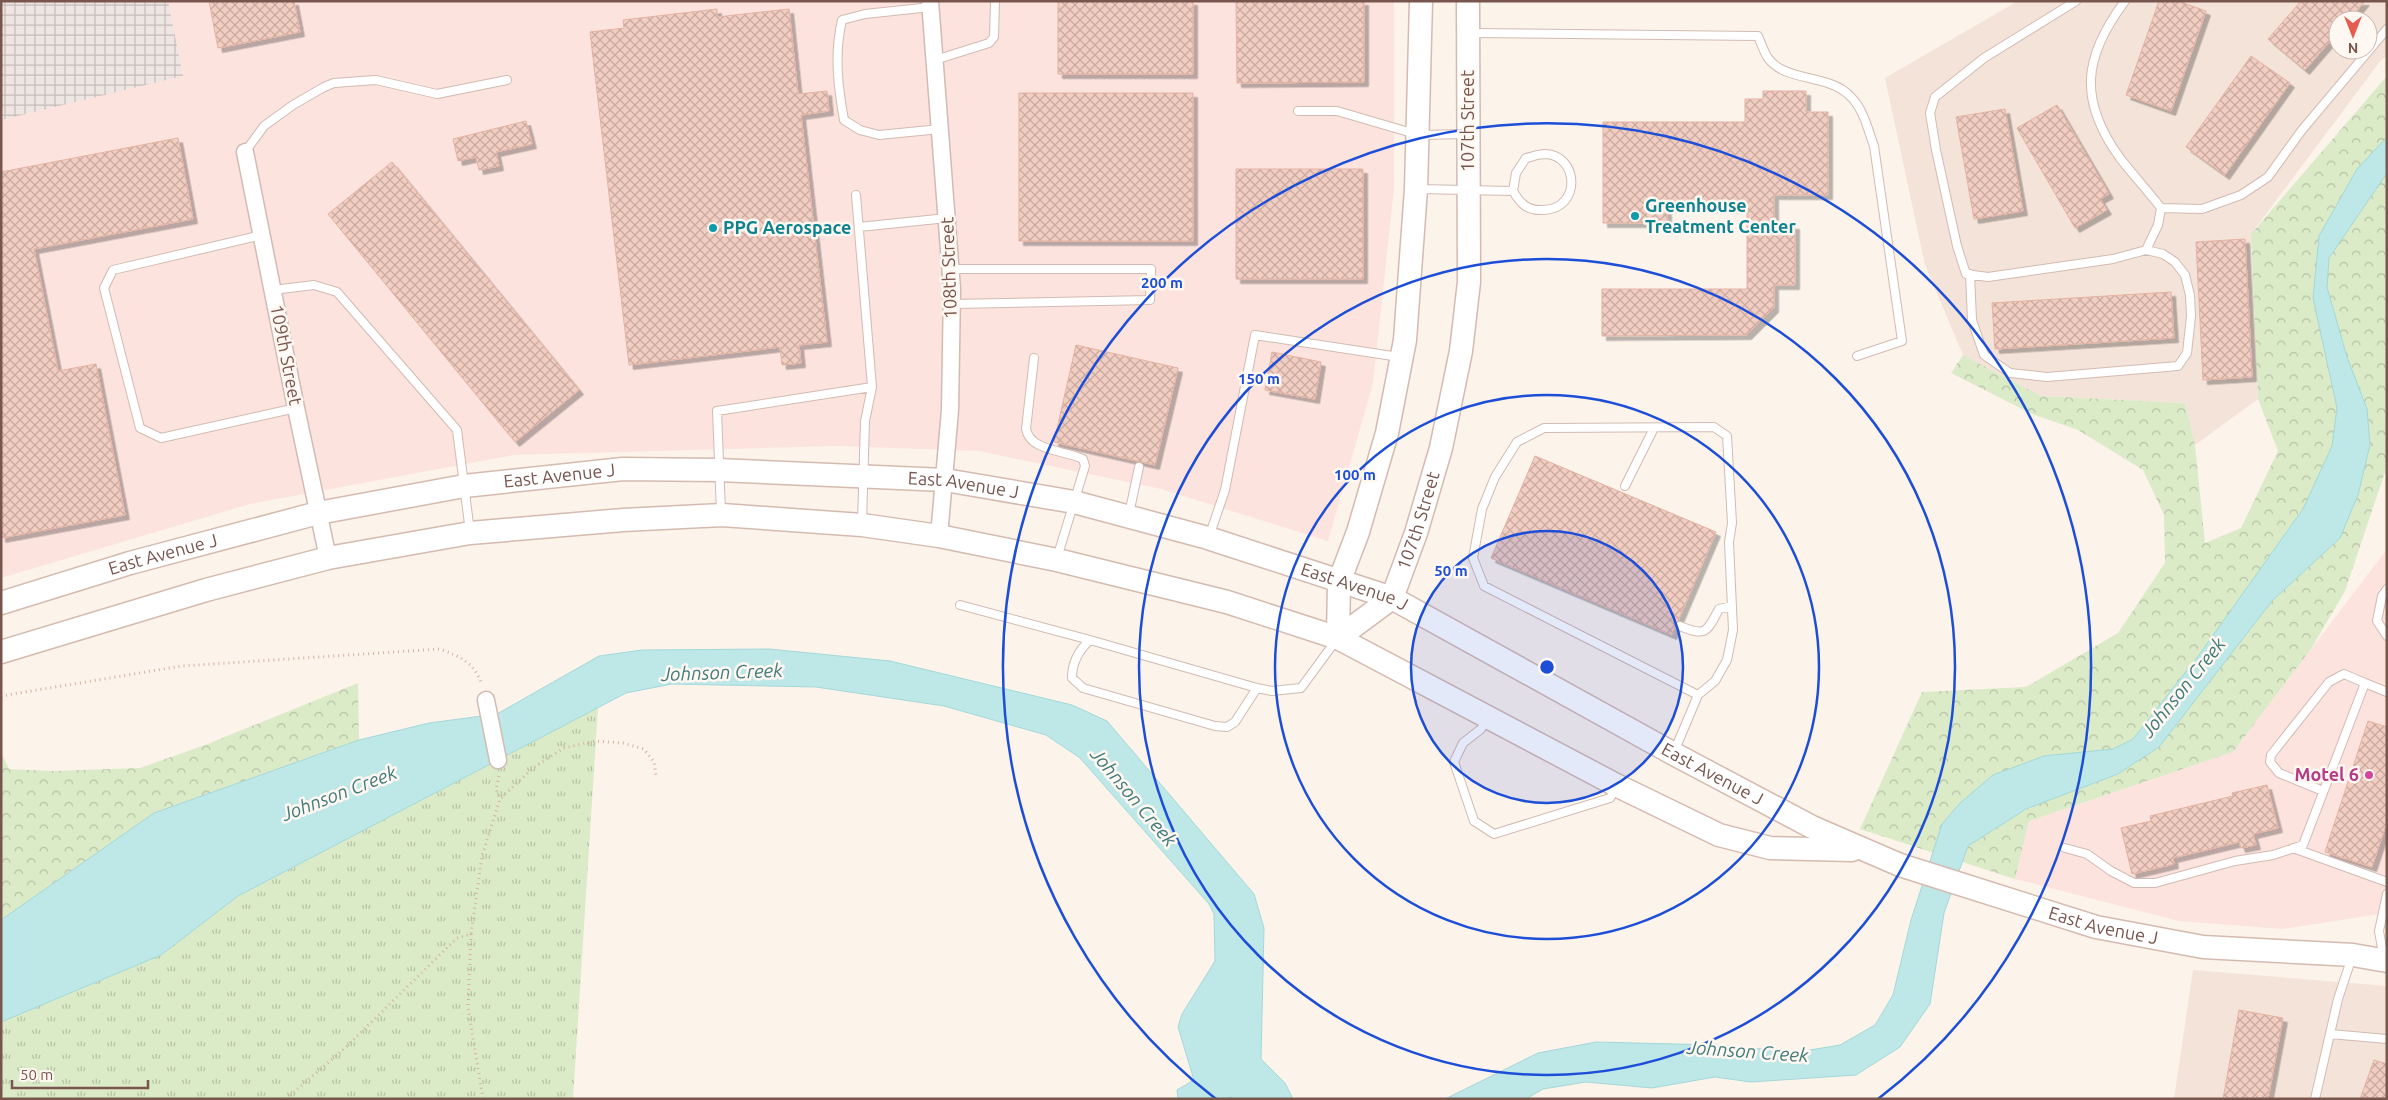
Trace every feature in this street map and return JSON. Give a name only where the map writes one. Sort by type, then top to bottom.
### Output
[{"type":"street","points":[[1338,638],[1340,582],[1358,532],[1387,433],[1406,320],[1419,135],[1421,1]]},
{"type":"street","name":"107th Street","points":[[1392,598],[1416,533],[1441,448],[1461,351],[1469,282],[1468,1]]},
{"type":"street","name":"108th Street","points":[[930,4],[948,218],[952,304],[945,480],[939,536]]},
{"type":"street","name":"109th Street","points":[[245,152],[328,558]]},
{"type":"street","name":"East Avenue J","points":[[1,603],[130,563],[318,513],[464,486],[622,469],[720,470],[945,480],[1074,502],[1208,538],[1392,598],[1674,754],[1812,827],[1900,865],[2096,927],[2203,946],[2353,955],[2385,952]]},
{"type":"street","name":"East Avenue J","points":[[1,652],[206,590],[328,558],[470,533],[623,520],[722,515],[862,525],[939,536],[1057,560],[1226,602],[1338,638],[1616,785],[1719,835],[1770,848],[1863,850]]},
{"type":"street","points":[[1338,638],[1392,598]]},
{"type":"street","points":[[486,700],[498,760]]},
{"type":"lane","points":[[935,60],[989,43],[994,37],[995,1]]},
{"type":"lane","points":[[1970,274],[1972,320],[1984,356],[2010,373],[2047,377],[2178,366],[2187,353],[2191,316],[2190,295],[2185,276],[2175,262],[2163,254],[2146,250],[2113,259],[1988,277],[1970,274],[1966,274],[1957,246],[1930,113],[1935,97],[1984,58],[2076,1]]},
{"type":"lane","points":[[2125,1],[2112,18],[2097,45],[2091,64],[2091,86],[2097,116],[2120,158],[2161,208],[2202,209],[2241,195],[2268,177],[2302,130],[2387,29]]},
{"type":"lane","points":[[930,4],[865,14],[842,20],[836,42],[839,89],[844,120],[860,130],[879,134],[940,129]]},
{"type":"lane","points":[[1468,32],[1758,36],[1768,58],[1782,68],[1794,74],[1835,85],[1852,97],[1864,117],[1874,146],[1902,341],[1857,356]]},
{"type":"lane","points":[[245,152],[264,126],[293,105],[324,86],[334,83],[376,80],[437,94],[507,80]]},
{"type":"lane","points":[[1298,111],[1337,111],[1419,135],[1469,134]]},
{"type":"lane","points":[[1545,154],[1562,160],[1571,175],[1572,188],[1564,203],[1552,210],[1534,211],[1521,204],[1514,191],[1516,172],[1526,158],[1545,154]]},
{"type":"lane","points":[[1416,189],[1514,191]]},
{"type":"lane","points":[[856,196],[872,387],[865,421],[862,525]]},
{"type":"lane","points":[[2146,250],[2158,225],[2161,208]]},
{"type":"lane","points":[[859,228],[948,218]]},
{"type":"lane","points":[[262,235],[113,270],[104,288],[140,428],[161,438],[296,408]]},
{"type":"lane","points":[[951,268],[1151,269],[1150,300],[952,304]]},
{"type":"lane","points":[[273,290],[314,285],[337,292],[457,430],[470,533]]},
{"type":"lane","points":[[1208,538],[1226,490],[1255,335],[1401,357]]},
{"type":"lane","points":[[1034,358],[1026,429],[1028,438],[1035,444],[1083,459],[1086,466],[1057,560]]},
{"type":"lane","points":[[722,515],[717,411],[872,387]]},
{"type":"lane","points":[[1674,754],[1698,695],[1715,681],[1727,660],[1732,630],[1730,542],[1732,523],[1727,436],[1714,427],[1544,428],[1517,442],[1495,477],[1482,509],[1473,558],[1484,586],[1698,695]]},
{"type":"lane","points":[[1625,486],[1654,428]]},
{"type":"lane","points":[[1128,518],[1138,467]]},
{"type":"lane","points":[[2387,589],[2382,596],[2377,621],[2387,636]]},
{"type":"lane","points":[[960,605],[1272,692],[1301,688],[1338,638]]},
{"type":"lane","points":[[1680,626],[1697,633],[1704,631],[1709,627],[1718,609],[1732,606]]},
{"type":"lane","points":[[1090,640],[1081,648],[1072,669],[1072,678],[1083,688],[1215,726],[1227,727],[1235,722],[1257,688]]},
{"type":"lane","points":[[2323,791],[2279,773],[2270,762],[2271,755],[2329,682],[2344,674],[2387,692]]},
{"type":"lane","points":[[2065,848],[2087,854],[2111,871],[2134,882],[2155,884],[2235,860],[2273,855],[2303,844],[2365,683]]},
{"type":"lane","points":[[1488,717],[1481,730],[1463,743],[1454,762],[1474,821],[1494,834],[1610,798],[1616,785]]},
{"type":"lane","points":[[2293,848],[2387,882]]},
{"type":"lane","points":[[2385,952],[2379,931],[2387,894]]},
{"type":"lane","points":[[2315,1099],[2338,999],[2353,955]]},
{"type":"lane","points":[[2330,1034],[2387,1039]]},
{"type":"path","points":[[1,696],[182,666],[440,649],[464,658],[478,674],[486,700]]},
{"type":"path","points":[[483,1099],[468,1008],[470,934],[482,856],[500,799],[533,768],[564,748],[595,741],[622,743],[644,748],[654,762],[656,775]]},
{"type":"path","points":[[498,760],[499,768],[496,789],[500,799]]},
{"type":"path","points":[[286,1099],[344,1049],[457,938],[470,934]]},
{"type":"shaded area","points":[[1,1],[1394,1],[1394,189],[1373,383],[1328,541],[1161,489],[979,451],[837,446],[514,455],[250,504],[1,578]]},
{"type":"shaded area","points":[[1,1],[168,1],[183,76],[1,120]]},
{"type":"shaded area","points":[[2018,1],[2387,1],[2387,56],[2381,60],[2251,234],[2258,399],[2195,445],[2185,403],[2041,396],[1963,355],[1925,265],[1885,78]]},
{"type":"shaded area","points":[[2387,549],[2387,913],[2282,929],[2179,921],[2015,879],[2029,821],[2233,752]]},
{"type":"shaded area","points":[[2193,970],[2387,986],[2387,1099],[2174,1099]]},
{"type":"green space","points":[[2387,76],[2387,466],[2345,591],[2311,649],[2233,752],[2029,821],[2015,879],[1860,829],[1922,692],[2026,687],[2118,633],[2165,563],[2164,515],[2143,470],[2078,430],[2032,414],[1951,373],[1963,355],[2041,396],[2185,403],[2195,445],[2205,543],[2241,528],[2278,451],[2258,399],[2251,234]]},
{"type":"green space","points":[[358,683],[359,740],[154,813],[1,920],[1,752],[9,769],[52,771],[140,768],[205,745]]},
{"type":"green space","points":[[598,707],[573,1099],[1,1099],[1,1022],[161,955],[238,896]]},
{"type":"water","points":[[2387,137],[2387,173],[2329,258],[2327,287],[2347,357],[2367,409],[2370,445],[2358,495],[2340,538],[2272,601],[2159,747],[2118,774],[2026,809],[1968,846],[1944,913],[1930,1004],[1900,1047],[1856,1075],[1751,1082],[1715,1077],[1652,1088],[1586,1082],[1543,1089],[1526,1099],[1445,1099],[1538,1053],[1596,1042],[1716,1045],[1798,1052],[1840,1045],[1875,1025],[1893,995],[1911,920],[1942,824],[1960,803],[1993,775],[2044,756],[2113,749],[2133,739],[2199,655],[2303,509],[2332,446],[2337,408],[2313,298],[2319,236],[2357,169]]},
{"type":"water","points":[[769,649],[890,661],[1072,705],[1107,721],[1254,894],[1264,928],[1261,1059],[1285,1083],[1293,1099],[1267,1099],[1267,1095],[1260,1093],[1219,1099],[1178,1099],[1177,1090],[1194,1080],[1178,1027],[1182,1014],[1215,961],[1214,914],[1209,904],[1080,758],[1046,735],[944,706],[816,687],[672,684],[626,693],[238,896],[161,955],[1,1022],[1,920],[154,813],[359,740],[429,723],[497,714],[599,656],[642,650]]},
{"type":"building","points":[[209,1],[294,1],[300,32],[218,48]]},
{"type":"building","points":[[1058,1],[1193,1],[1193,74],[1058,74]]},
{"type":"building","points":[[1236,1],[1364,1],[1364,82],[1237,83]]},
{"type":"building","points":[[2159,1],[2178,1],[2206,11],[2171,111],[2126,95]]},
{"type":"building","points":[[2301,1],[2365,1],[2357,10],[2328,10],[2328,44],[2305,70],[2268,39]]},
{"type":"building","name":"PPG Aerospace","points":[[717,9],[717,17],[789,9],[798,94],[827,91],[829,111],[801,115],[827,342],[799,345],[801,363],[782,365],[780,347],[629,365],[590,32],[624,28],[623,20]]},
{"type":"building","points":[[2251,56],[2290,83],[2225,175],[2186,147]]},
{"type":"building","name":"Greenhouse Treatment Center","points":[[1763,91],[1806,91],[1806,112],[1828,112],[1828,195],[1774,195],[1774,225],[1795,225],[1795,285],[1774,285],[1774,308],[1747,335],[1602,336],[1602,289],[1747,289],[1747,208],[1667,208],[1667,223],[1603,223],[1603,122],[1745,122],[1745,99],[1763,99]]},
{"type":"building","points":[[1019,93],[1193,93],[1193,241],[1019,241]]},
{"type":"building","points":[[2057,105],[2109,194],[2100,199],[2107,210],[2075,228],[2017,128]]},
{"type":"building","points":[[2005,109],[2023,211],[1974,219],[1956,117]]},
{"type":"building","points":[[526,121],[532,144],[496,152],[499,166],[479,170],[476,157],[458,161],[453,139]]},
{"type":"building","points":[[178,138],[193,219],[34,249],[58,371],[96,364],[125,515],[1,538],[1,172]]},
{"type":"building","points":[[392,162],[579,390],[515,442],[328,214]]},
{"type":"building","points":[[1236,169],[1363,169],[1363,279],[1236,279]]},
{"type":"building","points":[[2245,239],[2252,377],[2203,380],[2196,242]]},
{"type":"building","points":[[2171,292],[2174,338],[1995,349],[1992,303]]},
{"type":"building","points":[[1076,345],[1178,368],[1155,465],[1054,442]]},
{"type":"building","points":[[1272,352],[1321,362],[1315,399],[1265,390]]},
{"type":"building","points":[[1535,456],[1716,532],[1672,635],[1491,558]]},
{"type":"building","name":"Motel 6","points":[[2368,721],[2387,727],[2387,822],[2372,867],[2325,852]]},
{"type":"building","points":[[2267,785],[2278,828],[2253,834],[2256,845],[2241,848],[2239,842],[2173,858],[2174,864],[2132,874],[2121,828],[2151,821],[2150,816],[2233,796],[2232,793]]},
{"type":"building","points":[[2239,1010],[2283,1018],[2268,1099],[2223,1099]]},
{"type":"building","points":[[2374,1060],[2387,1064],[2387,1099],[2360,1099]]},
{"type":"waterway","name":"Johnson Creek","points":[[1226,1060],[1231,1072],[1257,1099]]},
{"type":"place","name":"Greenhouse Treatment Center","points":[[1635,216]]},
{"type":"place","name":"PPG Aerospace","points":[[713,228]]},
{"type":"place","name":"Motel 6","points":[[2369,775]]}]
